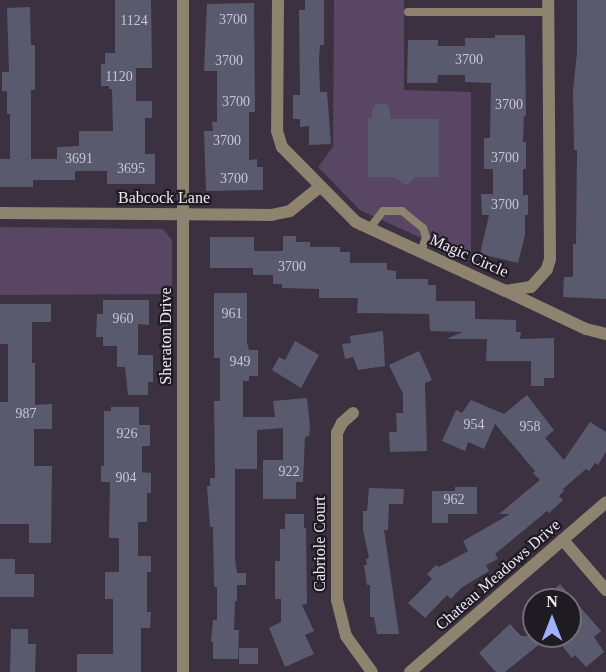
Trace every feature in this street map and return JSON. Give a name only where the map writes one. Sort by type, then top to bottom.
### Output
[{"type":"street","name":"Sheraton Drive","points":[[183,0],[183,672]]},
{"type":"street","name":"Magic Circle","points":[[278,0],[277,130],[282,147],[352,219],[369,229],[506,291],[531,287],[547,269],[550,259],[548,6]]},
{"type":"street","name":"Babcock Lane","points":[[0,213],[278,214],[298,207],[320,187]]},
{"type":"street","points":[[506,291],[586,329],[606,334]]},
{"type":"street","name":"Cabriole Court","points":[[353,413],[342,423],[337,433],[337,600],[346,636],[372,672]]},
{"type":"street","name":"Chateau Meadows Drive","points":[[410,672],[606,502]]},
{"type":"street","points":[[563,540],[606,590]]},
{"type":"lane","points":[[408,12],[548,6]]},
{"type":"lane","points":[[369,229],[383,211],[402,211],[423,228],[426,237],[421,252]]},
{"type":"shaded area","points":[[334,0],[404,0],[404,90],[471,92],[471,261],[360,210],[318,167],[333,147]]},
{"type":"shaded area","points":[[0,227],[163,229],[172,240],[172,294],[0,295]]},
{"type":"building","points":[[115,0],[151,0],[152,68],[136,68],[136,101],[152,101],[152,118],[145,118],[145,154],[155,154],[155,184],[107,184],[107,171],[75,171],[75,180],[33,180],[33,187],[0,187],[0,159],[10,159],[10,114],[7,114],[7,91],[2,91],[2,72],[9,72],[7,8],[30,7],[31,45],[35,45],[35,90],[31,90],[31,159],[57,159],[57,147],[79,146],[79,131],[113,131],[112,89],[109,89],[109,86],[101,86],[101,64],[105,64],[105,53],[115,53]]},
{"type":"building","points":[[305,0],[324,0],[324,45],[320,45],[319,59],[320,92],[327,92],[331,144],[309,145],[309,126],[300,127],[300,119],[293,119],[293,95],[300,95],[299,10],[305,10]]},
{"type":"building","points":[[577,0],[606,0],[606,299],[563,297],[564,277],[573,277],[573,244],[576,244],[577,150],[574,150],[573,91],[577,52]]},
{"type":"building","points":[[254,3],[255,112],[249,112],[249,160],[257,159],[257,167],[263,167],[263,190],[206,191],[204,131],[213,131],[212,122],[217,122],[217,71],[204,71],[207,4]]},
{"type":"building","points":[[495,35],[525,35],[526,116],[524,116],[523,142],[526,142],[526,169],[523,169],[523,195],[528,195],[528,215],[525,215],[525,235],[518,263],[480,254],[489,215],[482,215],[481,194],[493,194],[493,169],[484,169],[484,138],[490,138],[491,83],[465,82],[465,75],[438,75],[437,83],[407,83],[408,40],[438,40],[438,46],[465,46],[465,38],[495,38]]},
{"type":"building","points":[[376,104],[386,104],[390,109],[390,118],[393,119],[439,119],[439,177],[416,177],[408,184],[403,184],[395,177],[368,177],[368,118],[372,118],[372,109]]},
{"type":"building","points":[[283,236],[296,236],[296,242],[310,242],[310,247],[340,247],[340,252],[350,252],[350,263],[387,263],[387,270],[396,271],[396,279],[428,279],[428,285],[436,285],[436,301],[475,301],[475,319],[516,320],[516,332],[521,332],[520,339],[554,338],[554,378],[544,378],[544,386],[531,386],[531,361],[486,361],[487,339],[446,339],[463,332],[430,331],[429,314],[357,313],[358,298],[319,298],[319,289],[282,288],[282,284],[273,284],[273,275],[253,275],[253,268],[210,268],[210,237],[254,237],[254,251],[283,251]]},
{"type":"building","points":[[214,293],[247,293],[247,343],[249,350],[258,350],[258,376],[249,376],[249,381],[243,381],[243,417],[275,417],[273,401],[307,398],[310,426],[309,436],[305,437],[303,482],[296,482],[296,499],[263,499],[263,460],[283,460],[283,428],[257,430],[257,469],[235,469],[235,559],[237,573],[246,573],[246,585],[237,585],[237,601],[235,601],[234,630],[239,630],[238,659],[213,659],[213,642],[211,642],[213,620],[217,620],[217,587],[214,587],[213,527],[210,527],[207,486],[210,486],[210,478],[215,478],[214,401],[220,401],[220,358],[214,358]]},
{"type":"building","points":[[103,300],[149,300],[149,325],[138,324],[138,355],[153,355],[153,382],[148,382],[148,395],[128,395],[125,367],[117,367],[117,346],[103,346],[103,337],[96,337],[97,314],[103,314]]},
{"type":"building","points":[[0,304],[51,304],[51,322],[32,322],[32,363],[35,363],[35,405],[52,404],[52,429],[34,429],[34,466],[52,466],[51,543],[29,543],[29,524],[0,524],[0,402],[8,402],[8,344],[0,344]]},
{"type":"building","points":[[383,331],[385,366],[358,370],[353,357],[345,359],[342,344],[351,343],[350,336]]},
{"type":"building","points":[[295,341],[319,355],[301,388],[272,370],[279,357],[285,360]]},
{"type":"building","points":[[419,351],[432,380],[425,383],[427,451],[390,452],[389,432],[397,432],[396,413],[403,413],[403,394],[389,365]]},
{"type":"building","points":[[527,395],[554,430],[545,438],[564,460],[590,422],[606,432],[606,452],[598,465],[595,463],[589,471],[586,469],[563,489],[564,491],[559,496],[563,500],[549,513],[547,511],[495,554],[498,559],[486,565],[489,571],[461,588],[451,599],[447,595],[425,618],[408,603],[432,579],[427,574],[436,565],[439,567],[468,551],[463,541],[510,514],[499,514],[540,480],[495,424],[484,449],[468,442],[465,451],[442,441],[456,410],[462,413],[471,400],[504,414]]},
{"type":"building","points":[[111,407],[139,407],[139,425],[150,425],[150,446],[142,446],[142,472],[151,473],[151,493],[147,493],[147,522],[138,522],[138,556],[151,556],[151,572],[147,572],[147,612],[151,612],[150,628],[141,628],[141,672],[77,672],[77,654],[113,654],[113,599],[105,599],[105,572],[119,572],[119,538],[109,538],[110,482],[101,482],[101,466],[104,466],[104,411],[111,411]]},
{"type":"building","points":[[455,487],[477,487],[477,514],[448,514],[448,523],[432,523],[432,491],[455,491]]},
{"type":"building","points":[[369,488],[404,489],[403,504],[389,504],[388,530],[384,530],[399,634],[377,634],[374,617],[370,617],[370,585],[367,585],[364,565],[367,565],[366,559],[369,558],[363,530],[363,511],[367,511]]},
{"type":"building","points":[[285,514],[304,514],[307,604],[302,605],[314,631],[305,635],[314,654],[285,667],[269,628],[281,622],[281,599],[275,599],[275,561],[280,561],[280,529],[285,529]]},
{"type":"building","points":[[0,559],[15,559],[15,574],[34,574],[34,597],[0,597]]},
{"type":"building","points":[[582,609],[601,631],[594,637],[604,652],[586,667],[575,655],[572,658],[564,648],[582,648]]},
{"type":"building","points":[[510,624],[522,636],[522,648],[535,648],[505,672],[496,672],[479,653]]},
{"type":"building","points":[[11,629],[28,629],[28,644],[36,644],[35,672],[10,672]]},
{"type":"building","points":[[239,648],[258,648],[258,664],[239,664]]}]
